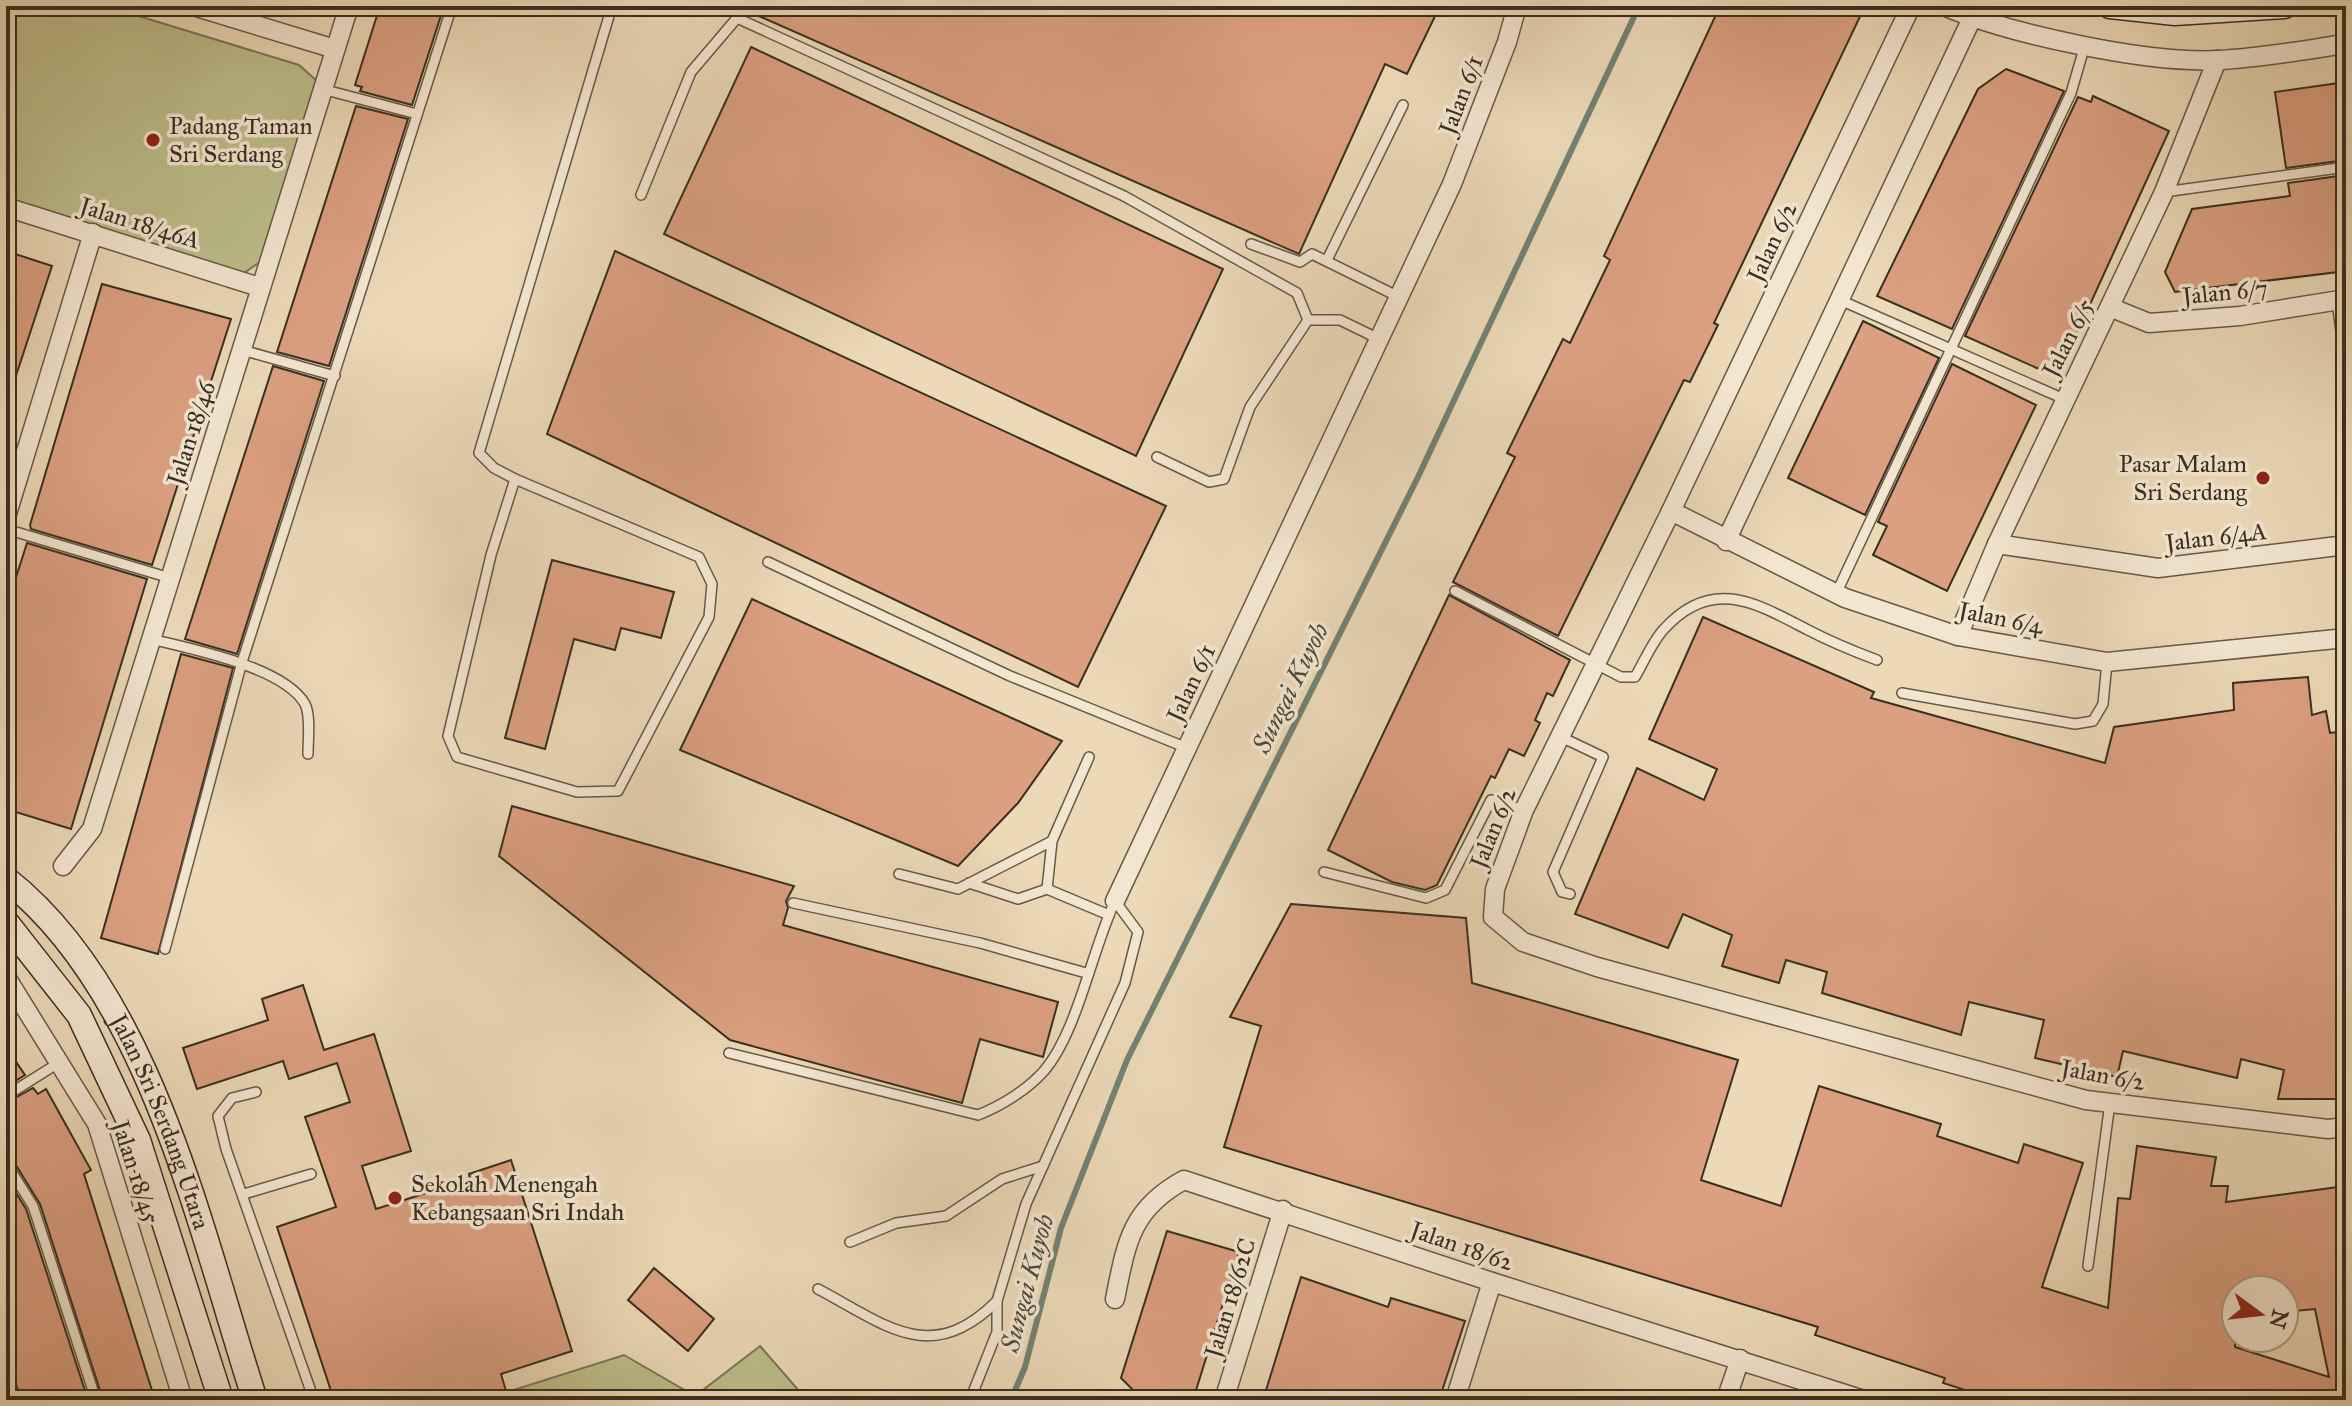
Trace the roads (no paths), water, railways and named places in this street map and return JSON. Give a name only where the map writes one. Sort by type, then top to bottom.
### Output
[{"type":"street","points":[[193,6],[251,14],[335,49]]},
{"type":"street","name":"Jalan 18/46","points":[[63,866],[92,829],[349,6]]},
{"type":"street","name":"Jalan 6/1","points":[[1112,908],[1452,184],[1507,42],[1517,6]]},
{"type":"street","name":"Jalan 6/2","points":[[1911,6],[1671,511],[1524,810],[1495,889],[1493,917],[1523,942],[1597,967],[2086,1100],[2328,1129],[2346,1127]]},
{"type":"street","points":[[1944,6],[1972,18],[2085,45],[2217,60],[2346,44]]},
{"type":"street","points":[[2110,6],[2175,13],[2284,6]]},
{"type":"street","points":[[1726,541],[1972,18]]},
{"type":"street","name":"Jalan 6/5","points":[[1958,636],[2064,399],[2112,308],[2164,192],[2217,60]]},
{"type":"street","name":"Jalan 18/46A","points":[[6,207],[259,287]]},
{"type":"street","points":[[6,517],[11,485],[93,233]]},
{"type":"street","name":"Jalan 6/7","points":[[2112,308],[2149,323],[2240,316],[2341,300]]},
{"type":"street","name":"Jalan 6/4","points":[[1671,511],[1836,594],[1958,636],[2107,662],[2346,638]]},
{"type":"street","name":"Jalan 6/4A","points":[[1997,544],[2158,568],[2346,545]]},
{"type":"street","name":"Jalan Sri Serdang Utara","points":[[6,879],[34,903],[81,959],[123,1025],[169,1133],[255,1400]]},
{"type":"street","name":"Jalan Sri Serdang Utara","points":[[6,922],[79,1015],[138,1140],[221,1400]]},
{"type":"street","name":"Jalan 18/45","points":[[6,977],[97,1124],[183,1400]]},
{"type":"street","name":"Jalan 18/62","points":[[1115,1299],[1127,1237],[1168,1189],[1184,1180],[1864,1400]]},
{"type":"street","name":"Jalan 18/62C","points":[[1224,1400],[1283,1210]]},
{"type":"street","points":[[1455,1400],[1492,1282]]},
{"type":"street","points":[[1726,1400],[1740,1359]]},
{"type":"lane","points":[[165,949],[242,662],[452,6]]},
{"type":"lane","points":[[515,479],[491,555],[448,736],[457,757],[577,792],[618,791],[709,617],[712,584],[699,557],[515,479],[494,468],[479,453],[612,6]]},
{"type":"lane","points":[[641,195],[691,72],[737,18],[1124,196],[1297,293],[1308,320]]},
{"type":"lane","points":[[1836,594],[2071,93],[2085,45]]},
{"type":"lane","points":[[322,89],[417,114]]},
{"type":"lane","points":[[1327,260],[1403,105]]},
{"type":"lane","points":[[2164,192],[2346,167]]},
{"type":"lane","points":[[1251,244],[1300,262],[1312,254],[1399,297]]},
{"type":"lane","points":[[1840,300],[2064,399]]},
{"type":"lane","points":[[2341,300],[2346,369]]},
{"type":"lane","points":[[1308,320],[1340,320],[1379,339]]},
{"type":"lane","points":[[1157,457],[1209,482],[1224,479],[1250,407],[1308,320]]},
{"type":"lane","points":[[242,350],[335,376]]},
{"type":"lane","points":[[6,529],[170,578]]},
{"type":"lane","points":[[768,562],[1010,676],[1187,748]]},
{"type":"lane","points":[[1455,591],[1621,677],[1635,677],[1663,630],[1693,604],[1716,597],[1752,601],[1836,644],[1877,660]]},
{"type":"lane","points":[[151,639],[242,662],[297,693],[307,707],[308,754]]},
{"type":"lane","points":[[1902,693],[2075,724],[2093,721],[2103,704],[2107,662]]},
{"type":"lane","points":[[1561,737],[1603,757],[1553,872],[1562,892],[1570,894]]},
{"type":"lane","points":[[1047,889],[1052,841],[1089,757]]},
{"type":"lane","points":[[1324,872],[1426,898],[1435,897],[1445,890],[1491,800],[1524,810]]},
{"type":"lane","points":[[899,874],[958,889],[1052,841]]},
{"type":"lane","points":[[969,883],[1018,899],[1047,889],[1112,908],[1138,932],[1125,983],[1026,1204],[997,1301],[997,1332],[970,1400]]},
{"type":"lane","points":[[793,903],[980,943],[1086,973]]},
{"type":"lane","name":"Jalan 6/1","points":[[729,1053],[978,1115],[1000,1106],[1044,1071],[1069,1024],[1112,908]]},
{"type":"lane","points":[[6,1096],[60,1062]]},
{"type":"lane","points":[[256,1092],[232,1098],[218,1116],[226,1149],[314,1400]]},
{"type":"lane","points":[[2088,1266],[2110,1103]]},
{"type":"lane","points":[[6,1163],[33,1206],[96,1400]]},
{"type":"lane","points":[[850,1242],[896,1223],[946,1216],[1002,1179],[1043,1166]]},
{"type":"lane","points":[[244,1194],[311,1174]]},
{"type":"lane","points":[[818,1289],[902,1334],[950,1336],[981,1317],[997,1301]]},
{"type":"waterway","name":"Sungai Kuyoh","points":[[1011,1400],[1025,1367],[1061,1228],[1127,1060],[1418,477],[1639,6]]},
{"type":"place","name":"Padang Taman Sri Serdang","points":[[153,140]]},
{"type":"place","name":"Pasar Malam Sri Serdang","points":[[2263,478]]},
{"type":"place","name":"Sekolah Menengah Kebangsaan Sri Indah","points":[[395,1198]]}]
